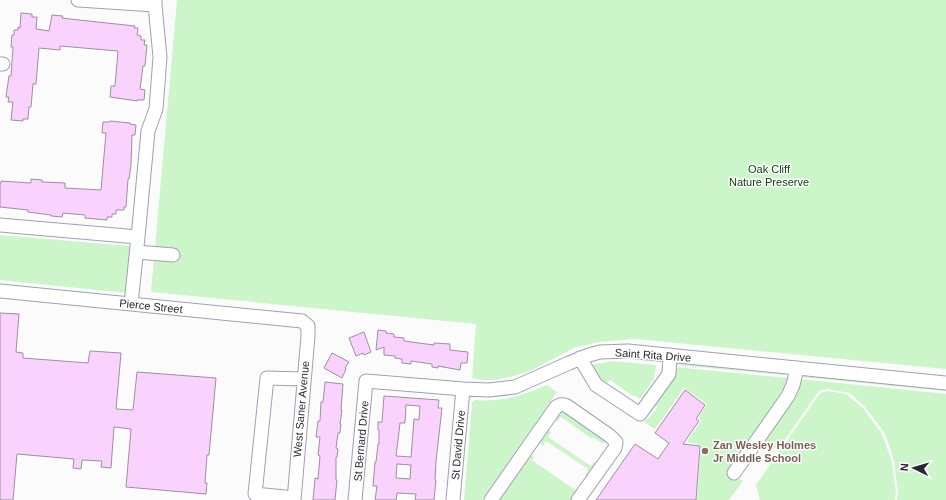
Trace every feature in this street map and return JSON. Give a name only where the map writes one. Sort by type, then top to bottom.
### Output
[{"type":"street","points":[[78,0],[155,2],[160,57],[156,109],[148,131],[131,304]]},
{"type":"street","points":[[0,224],[138,237]]},
{"type":"street","points":[[137,252],[173,255]]},
{"type":"street","name":"Pierce Street","points":[[0,291],[302,321]]},
{"type":"street","name":"West Saner Avenue","points":[[294,499],[308,326],[302,321]]},
{"type":"street","name":"Saint Rita Drive","points":[[366,381],[489,390],[515,387],[580,358],[600,352],[628,351],[946,383]]},
{"type":"street","points":[[580,358],[596,385],[640,414],[669,374],[670,355]]},
{"type":"street","points":[[734,473],[788,396],[793,385],[797,368]]},
{"type":"street","points":[[294,499],[250,497],[267,378],[304,379]]},
{"type":"street","name":"St Bernard Drive","points":[[355,500],[366,381]]},
{"type":"street","name":"St David Drive","points":[[453,500],[463,389]]},
{"type":"street","points":[[491,500],[556,407],[564,404],[613,438],[616,442],[615,448],[578,500]]},
{"type":"green space","name":"Oak Cliff Nature Preserve","points":[[177,0],[946,0],[946,369],[636,339],[599,342],[574,348],[530,371],[495,380],[481,380],[472,378],[476,324],[151,292]]},
{"type":"green space","points":[[0,235],[130,246],[126,293],[0,280]]},
{"type":"green space","points":[[613,361],[656,366],[654,379],[640,399],[634,395],[633,396],[610,380],[606,386],[600,382],[591,365]]},
{"type":"green space","points":[[681,364],[783,373],[786,375],[677,365]]},
{"type":"green space","points":[[675,367],[788,378],[789,383],[737,477],[743,481],[729,500],[697,500],[701,445],[687,441],[701,421],[698,418],[707,404],[684,388],[655,429],[644,422],[658,407],[655,405],[668,386]]},
{"type":"green space","points":[[805,376],[946,389],[946,391],[801,377]]},
{"type":"green space","points":[[800,379],[946,394],[946,500],[897,500],[898,494],[894,461],[884,432],[865,407],[850,393],[827,389],[819,391],[781,445],[778,443],[773,450],[762,442]]},
{"type":"green space","points":[[547,385],[557,392],[482,500],[464,500],[472,403],[474,400],[502,399],[529,392]]},
{"type":"green space","points":[[828,391],[846,394],[863,408],[882,434],[892,462],[896,494],[895,500],[760,500],[756,485],[820,393]]},
{"type":"green space","points":[[563,410],[607,439],[603,444],[593,437],[592,439],[561,417],[557,422],[555,420]]},
{"type":"green space","points":[[548,430],[551,432],[548,437],[591,466],[594,461],[598,464],[589,478],[585,476],[588,469],[546,441],[543,446],[539,443]]},
{"type":"green space","points":[[531,455],[534,457],[532,460],[578,492],[573,500],[499,500]]},
{"type":"building","points":[[21,13],[32,14],[32,17],[37,17],[36,29],[49,31],[52,15],[63,16],[62,18],[135,26],[134,28],[138,28],[137,35],[141,36],[141,40],[145,40],[144,45],[147,45],[145,66],[143,66],[140,89],[145,90],[144,100],[137,101],[110,97],[111,86],[115,86],[118,51],[60,46],[60,50],[39,48],[36,84],[33,84],[31,107],[29,107],[28,119],[23,119],[23,121],[11,120],[13,102],[8,102],[9,97],[6,97],[9,76],[11,76],[13,47],[11,47],[12,35],[14,35],[14,30],[18,30],[18,27],[20,28]]},
{"type":"building","points":[[110,121],[136,125],[135,135],[132,135],[131,165],[128,179],[126,207],[124,207],[124,210],[116,210],[116,214],[112,214],[112,217],[107,217],[107,220],[85,218],[85,215],[63,213],[62,217],[51,216],[28,212],[28,210],[0,207],[1,181],[31,183],[31,179],[42,180],[42,182],[65,183],[65,188],[101,190],[106,133],[102,133],[103,122]]},
{"type":"building","points":[[0,313],[19,314],[16,352],[23,353],[23,358],[88,363],[90,351],[121,353],[116,409],[133,410],[137,372],[216,378],[209,455],[207,455],[205,483],[207,483],[206,494],[126,487],[131,429],[114,427],[111,468],[101,467],[102,461],[82,460],[81,469],[73,468],[74,459],[17,454],[13,500],[0,500]]},
{"type":"building","points":[[378,330],[394,334],[394,337],[404,338],[404,341],[434,345],[434,343],[450,344],[450,350],[468,352],[467,363],[461,363],[460,370],[438,366],[438,368],[432,367],[432,364],[411,361],[411,364],[402,363],[402,359],[395,358],[395,356],[384,355],[384,347],[376,350]]},
{"type":"building","points":[[364,332],[371,352],[356,356],[349,338]]},
{"type":"building","points":[[332,353],[349,362],[345,368],[346,369],[342,378],[324,368]]},
{"type":"building","points":[[325,382],[343,384],[341,424],[336,448],[338,449],[336,457],[337,480],[335,500],[313,500],[315,478],[318,479],[320,456],[318,455],[320,437],[316,437],[318,421],[320,421],[321,402],[323,402]]},
{"type":"building","points":[[685,390],[705,405],[696,419],[699,421],[683,444],[700,446],[696,500],[596,500],[635,444],[658,459],[669,443],[655,433]]},
{"type":"building","points":[[384,396],[439,400],[438,408],[442,408],[436,461],[434,500],[415,500],[416,494],[397,493],[396,500],[375,500],[377,486],[373,486],[375,462],[379,444],[378,422],[382,422]],"holes":[[[406,405],[420,406],[419,420],[414,419],[411,457],[396,456],[400,423],[405,423]],[[397,464],[411,465],[410,479],[396,478]]]},
{"type":"place","name":"Zan Wesley Holmes Jr Middle School","points":[[705,451]]}]
